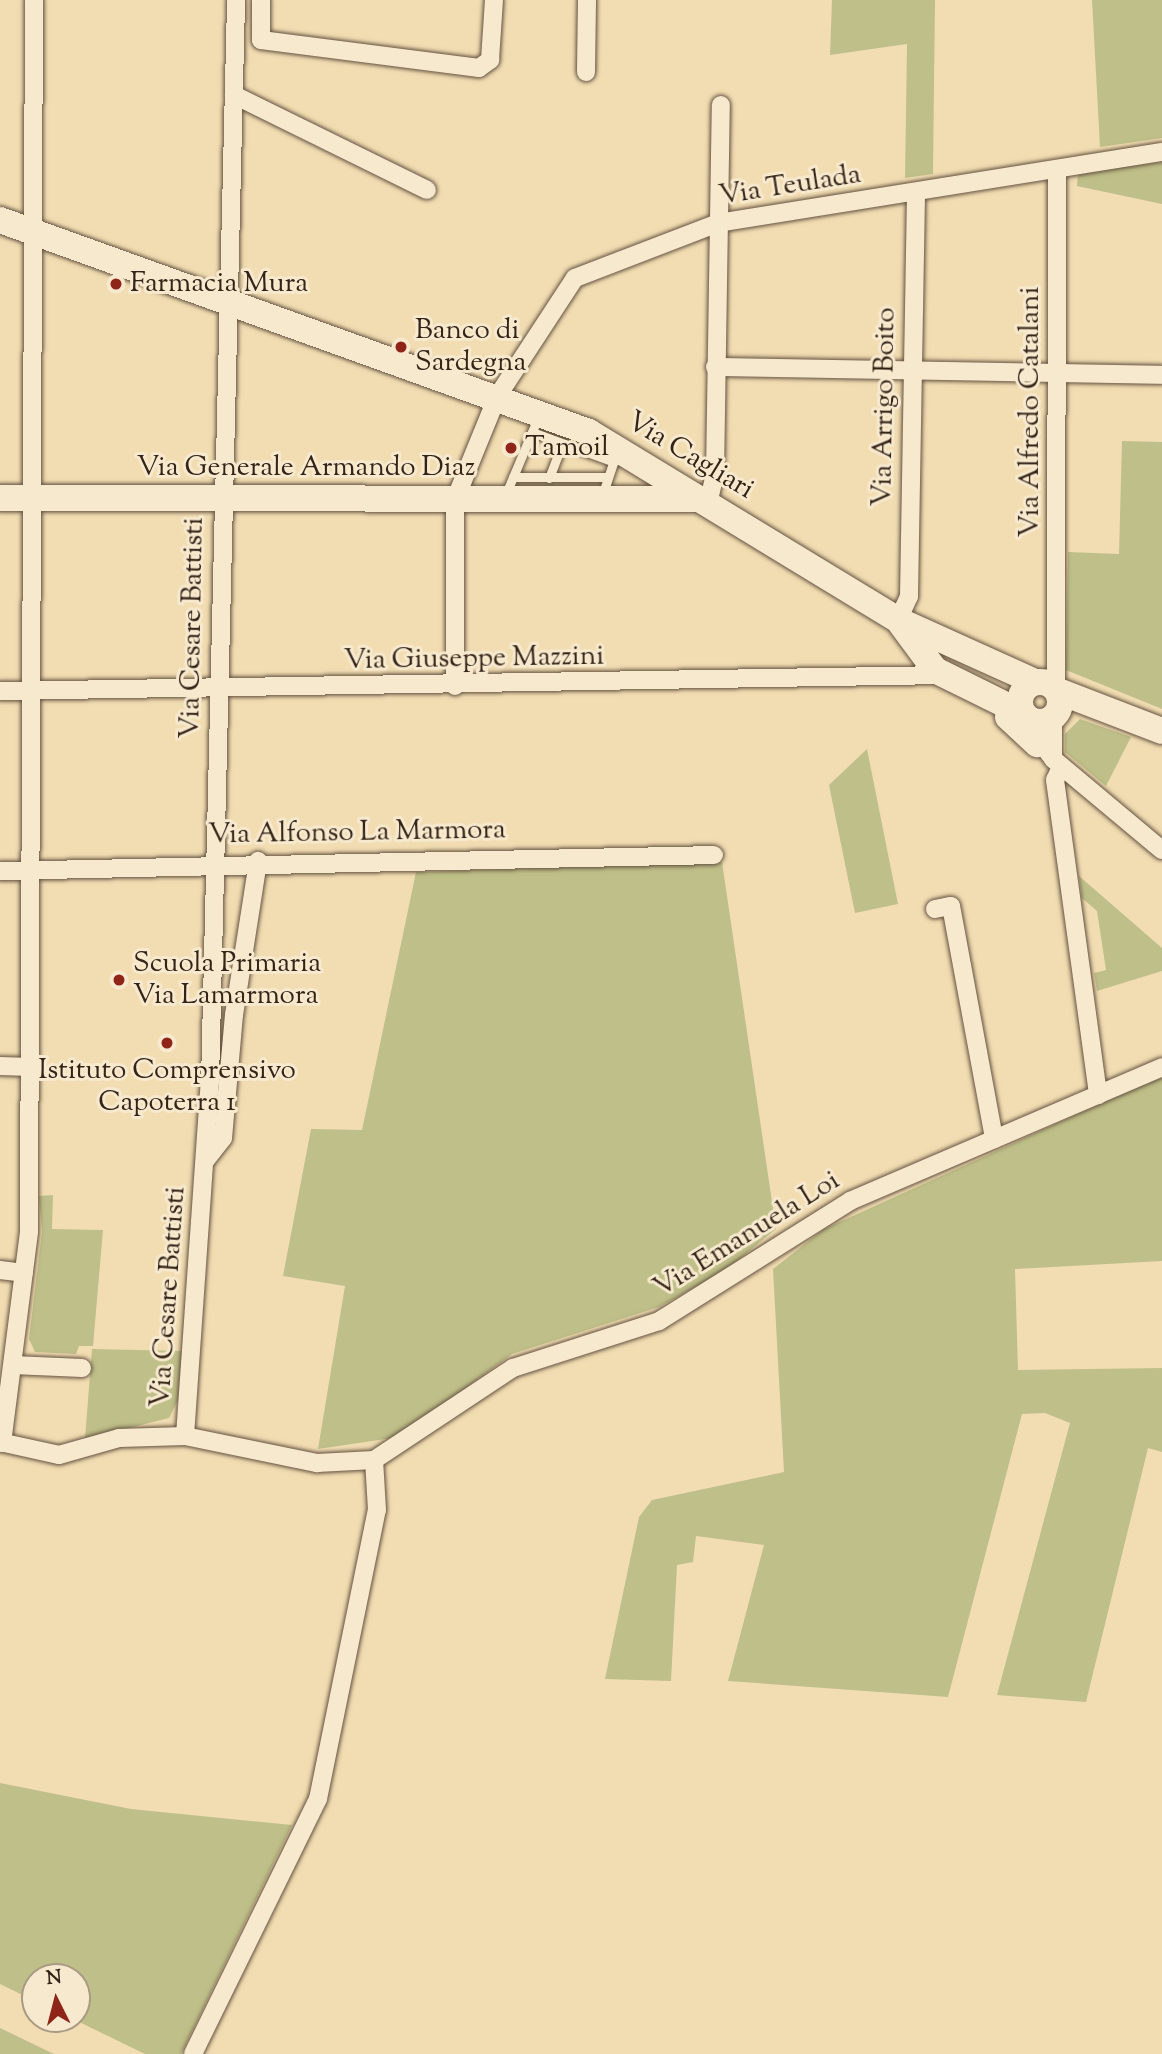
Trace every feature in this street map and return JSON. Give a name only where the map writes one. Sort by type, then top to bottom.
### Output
[{"type":"street","points":[[34,0],[25,871],[30,1067],[24,1273],[1,1443],[59,1455],[119,1438],[185,1436],[317,1463],[374,1460],[377,1510],[318,1799],[193,2054]]},
{"type":"street","name":"Via Cesare Battisti","points":[[185,1436],[209,1088],[220,689],[224,300],[236,0]]},
{"type":"street","points":[[261,0],[261,40],[479,68],[490,60],[494,0]]},
{"type":"street","points":[[586,72],[587,0]]},
{"type":"street","points":[[234,95],[427,190]]},
{"type":"street","points":[[702,502],[715,474],[721,106]]},
{"type":"street","name":"Via Teulada","points":[[455,499],[497,397],[575,278],[718,223],[1162,152]]},
{"type":"street","name":"Via Alfredo Catalani","points":[[1044,701],[1055,655],[1059,373],[1056,170]]},
{"type":"street","name":"Via Arrigo Boito","points":[[898,620],[909,596],[916,192]]},
{"type":"street","name":"Via Cagliari","points":[[0,220],[497,397],[536,423],[616,455],[702,502],[898,620],[933,646],[1044,701]]},
{"type":"street","points":[[715,368],[1162,375]]},
{"type":"street","name":"Via Generale Armando Diaz","points":[[0,498],[455,499],[508,488],[605,488],[702,502]]},
{"type":"street","points":[[455,499],[455,686]]},
{"type":"street","name":"Via Cagliari","points":[[933,646],[935,670],[985,692],[1044,701]]},
{"type":"street","name":"Via Giuseppe Mazzini","points":[[0,691],[455,686],[948,675]]},
{"type":"street","points":[[985,692],[1050,757],[1162,850]]},
{"type":"street","points":[[1044,701],[1103,707],[1162,731]]},
{"type":"street","points":[[1044,701],[1098,1095]]},
{"type":"street","points":[[1044,701],[1050,757]]},
{"type":"street","name":"Via Alfonso La Marmora","points":[[0,871],[258,861],[714,855]]},
{"type":"street","name":"Via Cesare Battisti","points":[[205,1161],[223,1138],[234,1015],[258,861]]},
{"type":"street","points":[[935,908],[951,906],[994,1139]]},
{"type":"street","points":[[0,1066],[30,1067]]},
{"type":"street","name":"Via Emanuela Loi","points":[[374,1460],[513,1368],[659,1321],[732,1280],[808,1222],[1162,1067]]},
{"type":"street","points":[[209,1088],[229,1090]]},
{"type":"street","points":[[0,1270],[24,1273]]},
{"type":"street","points":[[13,1365],[82,1368]]},
{"type":"lane","points":[[536,423],[562,444],[616,455],[605,488],[549,478],[508,488],[536,423]]},
{"type":"lane","points":[[549,478],[562,444]]},
{"type":"green space","points":[[832,0],[935,0],[933,174],[905,178],[907,44],[830,55]]},
{"type":"green space","points":[[1092,0],[1162,0],[1162,138],[1100,147]]},
{"type":"green space","points":[[1162,162],[1162,204],[1077,186],[1078,173]]},
{"type":"green space","points":[[1122,441],[1162,442],[1162,709],[1066,670],[1068,552],[1119,554]]},
{"type":"green space","points":[[1080,719],[1131,737],[1106,786],[1065,752],[1065,734]]},
{"type":"green space","points":[[867,749],[898,904],[855,913],[829,785]]},
{"type":"green space","points":[[722,862],[776,1229],[726,1270],[659,1307],[512,1354],[399,1437],[318,1449],[345,1286],[283,1276],[311,1129],[362,1130],[416,872]]},
{"type":"green space","points":[[1079,876],[1162,948],[1162,971],[1097,991],[1094,973],[1106,970],[1097,911],[1082,898]]},
{"type":"green space","points":[[1162,1076],[1162,1261],[1015,1269],[1018,1370],[1162,1368],[1162,1452],[1148,1448],[1086,1702],[997,1695],[1070,1423],[1045,1413],[1022,1414],[948,1697],[728,1681],[764,1545],[696,1536],[693,1562],[677,1565],[671,1681],[605,1679],[639,1517],[652,1500],[784,1472],[773,1269],[824,1229]]},
{"type":"green space","points":[[53,1195],[52,1229],[103,1230],[93,1346],[79,1346],[76,1354],[35,1352],[29,1339],[42,1232],[39,1196]]},
{"type":"green space","points":[[92,1349],[185,1351],[179,1398],[169,1418],[85,1439]]},
{"type":"green space","points":[[0,1783],[131,1809],[292,1825],[181,2054],[145,2054],[91,2028],[91,1963],[21,1963],[21,1994],[0,1984]]},
{"type":"green space","points":[[0,2028],[54,2054],[0,2054]]},
{"type":"place","name":"Farmacia Mura","points":[[116,284]]},
{"type":"place","name":"Banco di Sardegna","points":[[401,347]]},
{"type":"place","name":"Tamoil","points":[[511,448]]},
{"type":"place","name":"Scuola Primaria Via Lamarmora","points":[[119,980]]},
{"type":"place","name":"Istituto Comprensivo Capoterra 1","points":[[167,1043]]}]
